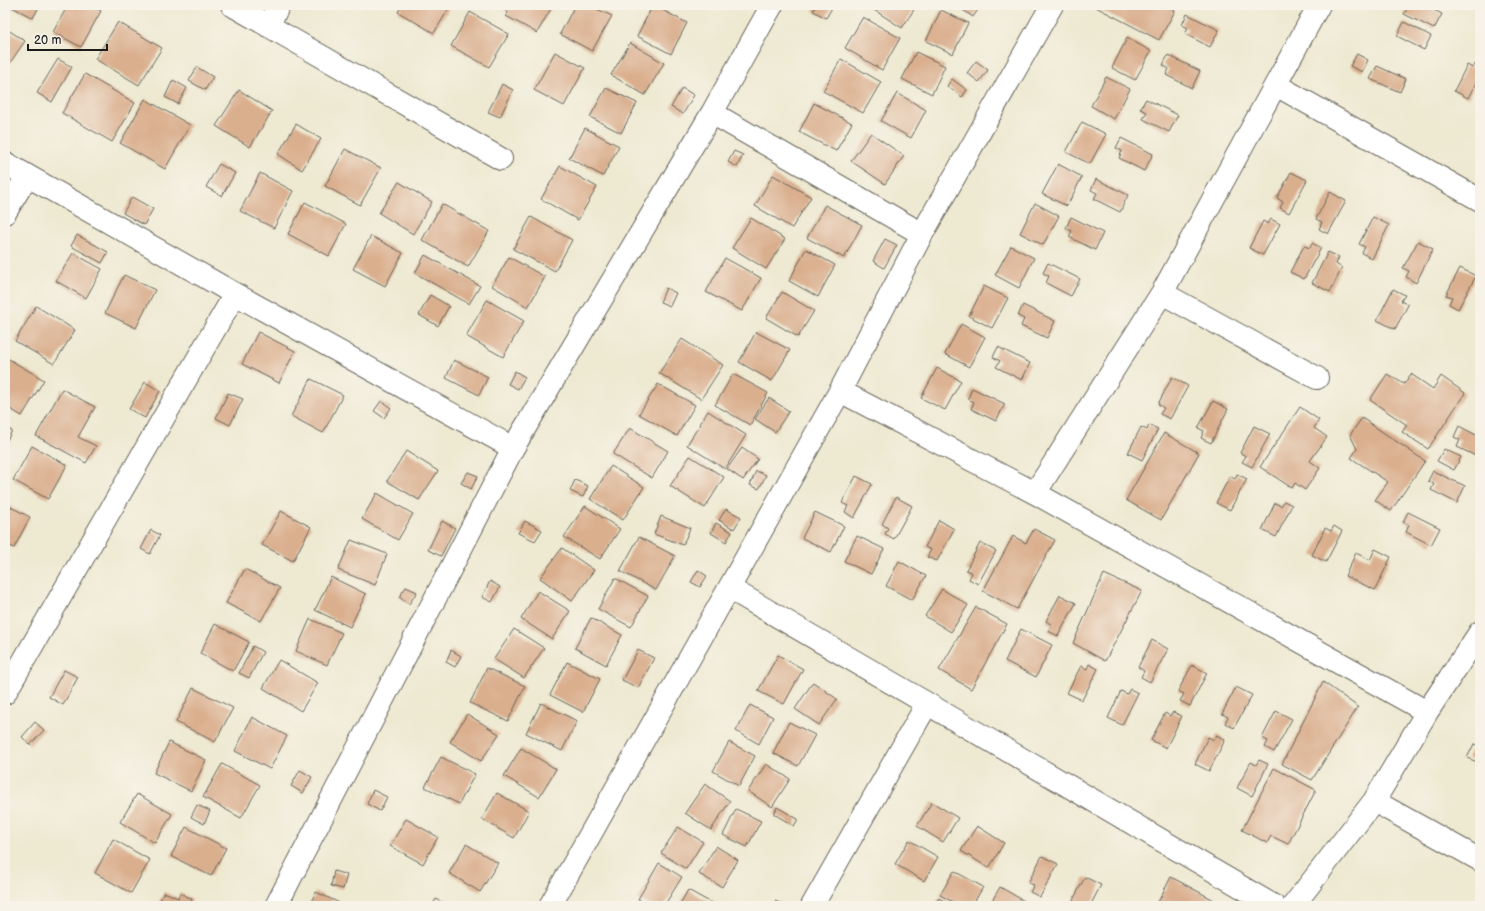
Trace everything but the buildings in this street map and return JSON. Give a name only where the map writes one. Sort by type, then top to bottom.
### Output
[{"type":"street","points":[[232,5],[501,159]]},
{"type":"street","points":[[268,26],[279,5]]},
{"type":"street","points":[[276,906],[513,448],[712,113],[772,5]]},
{"type":"street","points":[[550,906],[840,391],[922,234],[1052,5]]},
{"type":"street","points":[[1035,493],[1162,293],[1319,5]]},
{"type":"street","points":[[1276,85],[1480,200]]},
{"type":"street","points":[[712,113],[922,234]]},
{"type":"street","points":[[5,163],[235,294],[513,448]]},
{"type":"street","points":[[5,213],[26,176]]},
{"type":"street","points":[[1162,293],[1317,378]]},
{"type":"street","points":[[5,693],[235,294]]},
{"type":"street","points":[[840,391],[1035,493],[1427,712]]},
{"type":"street","points":[[729,588],[1274,906]]},
{"type":"street","points":[[1293,906],[1374,801],[1427,712],[1480,632]]},
{"type":"street","points":[[812,906],[927,704]]},
{"type":"street","points":[[1374,801],[1480,860]]}]
